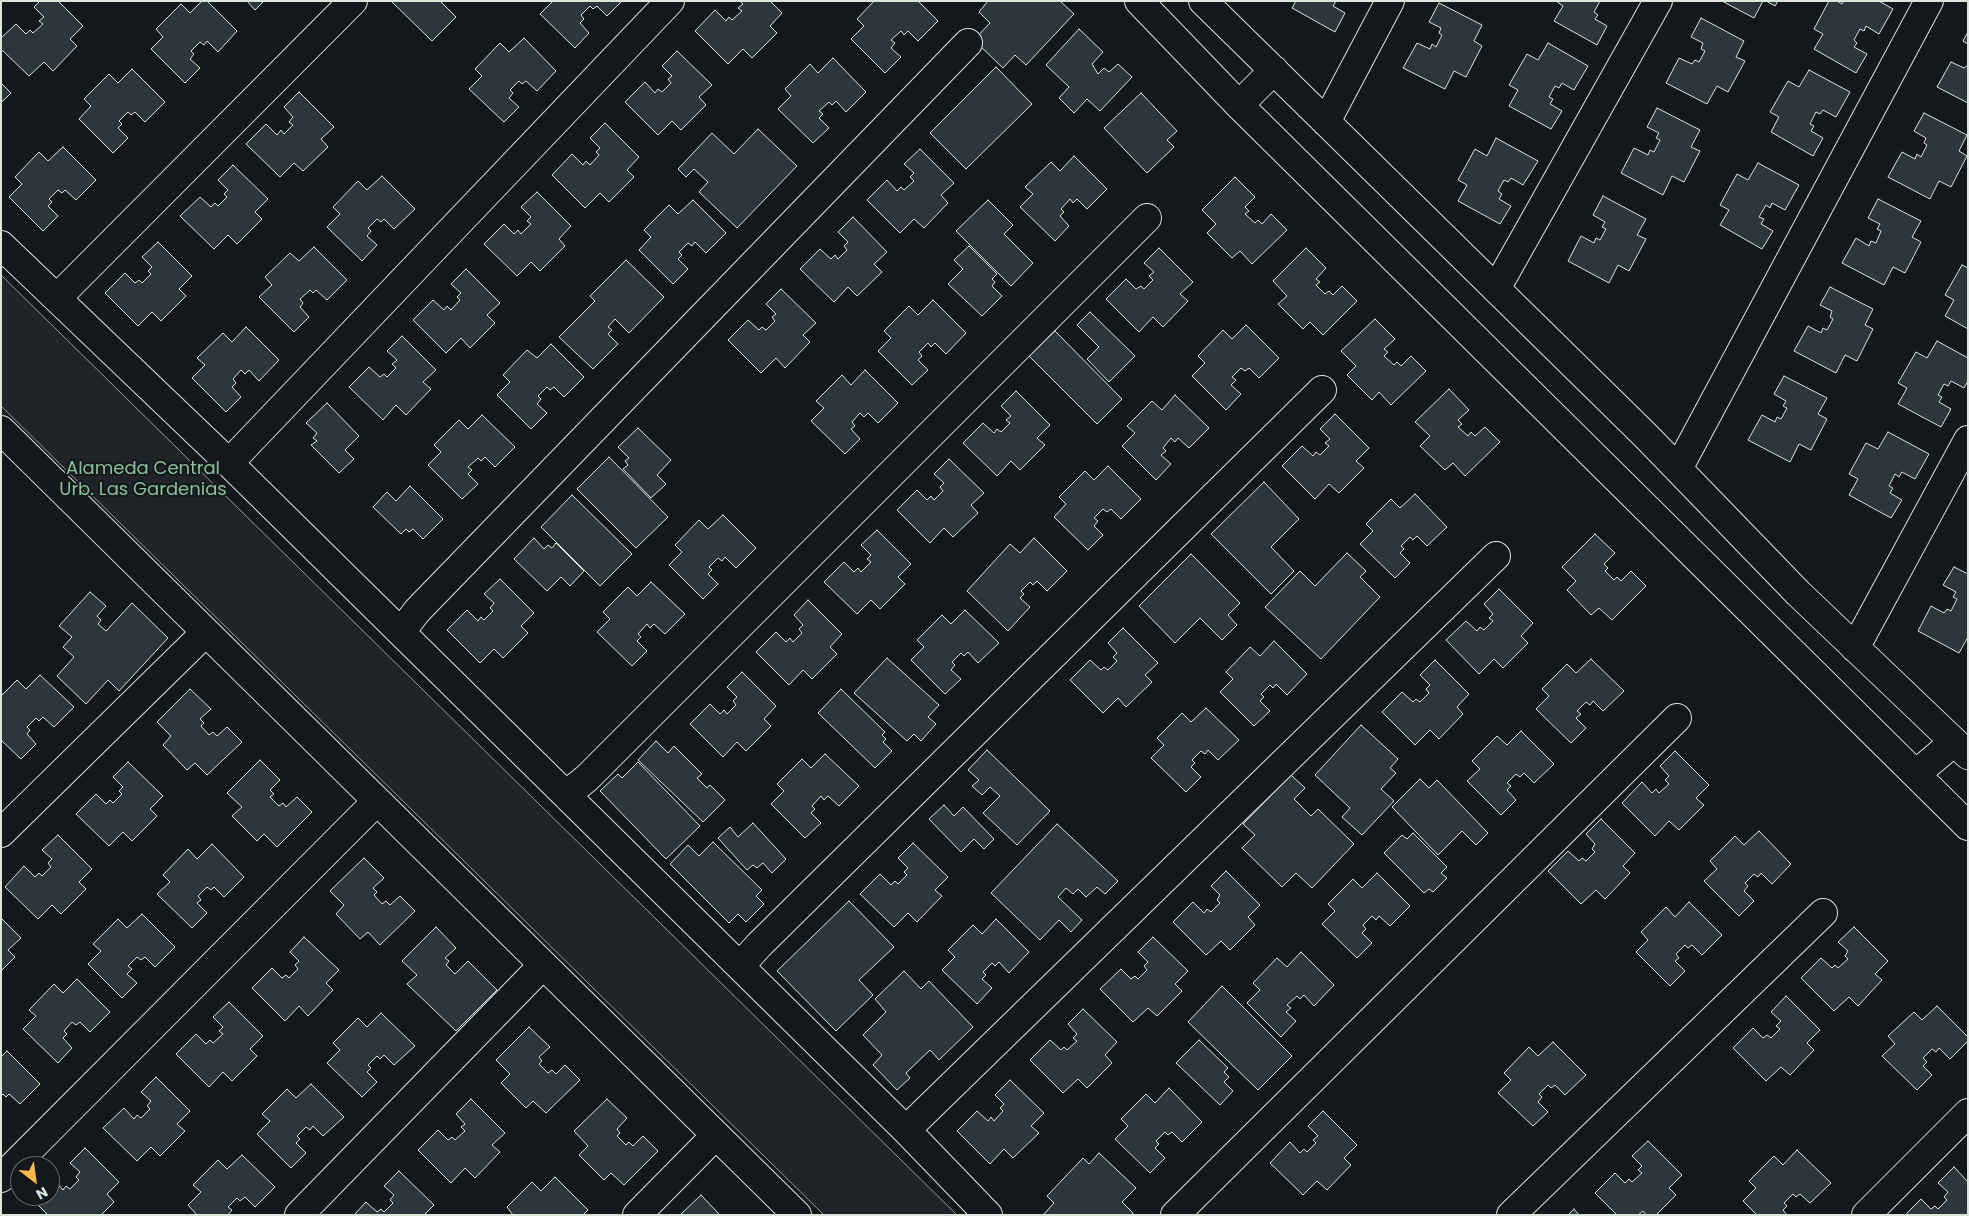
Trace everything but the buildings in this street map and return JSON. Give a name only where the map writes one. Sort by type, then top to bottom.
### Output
[{"type":"street","points":[[57,298],[353,1]]},
{"type":"street","points":[[229,463],[670,1]]},
{"type":"street","points":[[1138,1],[1239,105],[1968,826]]},
{"type":"street","points":[[1204,1],[1678,469],[1798,594],[1961,748],[1916,774]]},
{"type":"street","points":[[1326,122],[1390,1]]},
{"type":"street","points":[[1496,289],[1658,1]]},
{"type":"street","points":[[1678,469],[1929,1]]},
{"type":"street","points":[[401,632],[417,611],[968,43]]},
{"type":"street","points":[[1239,105],[1274,70]]},
{"type":"street","points":[[566,795],[587,778],[1147,218]]},
{"type":"street","points":[[1,245],[229,463],[401,632],[906,1130],[988,1215]]},
{"type":"street","points":[[740,966],[759,945],[1322,390]]},
{"type":"street","points":[[1,430],[797,1215]]},
{"type":"street","points":[[1855,648],[1968,440]]},
{"type":"street","points":[[906,1130],[1496,556]]},
{"type":"street","points":[[1,833],[206,632]]},
{"type":"street","points":[[1175,1215],[1676,718]]},
{"type":"street","points":[[1,1178],[377,801]]},
{"type":"street","points":[[1511,1215],[1823,913]]},
{"type":"street","points":[[299,1215],[543,965]]},
{"type":"street","points":[[1866,1215],[1968,1113]]},
{"type":"street","points":[[637,1215],[716,1135]]},
{"type":"green space","name":"Alameda Central Urb. Las Gardenias","points":[[1,275],[957,1215],[824,1215],[1,406]]}]
